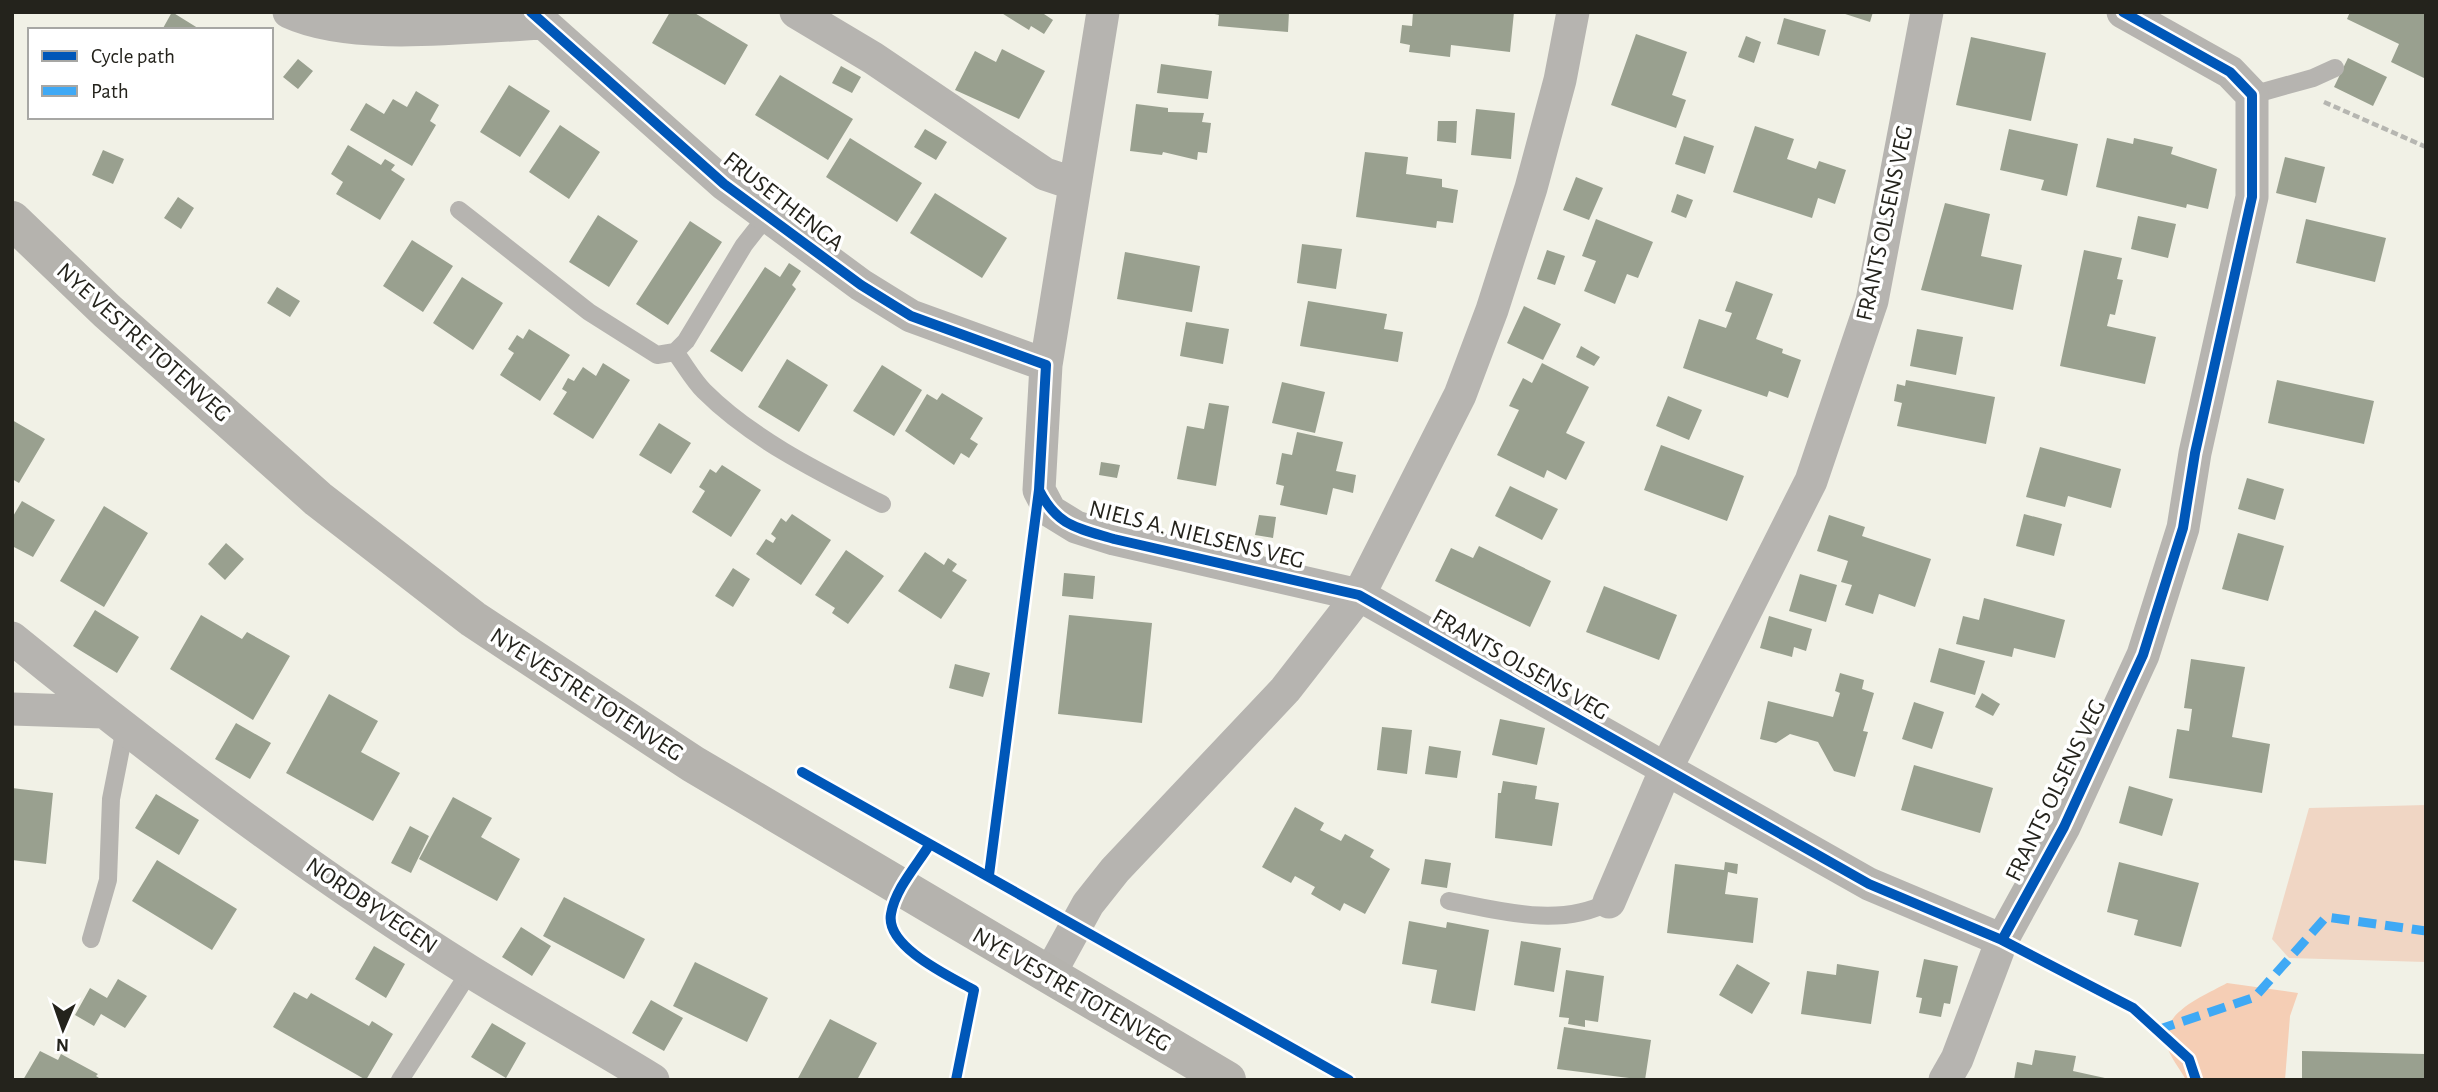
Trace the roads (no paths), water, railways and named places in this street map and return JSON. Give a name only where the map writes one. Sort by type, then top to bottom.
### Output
[{"type":"main road","name":"NYE VESTRE TOTENVEG","points":[[12,220],[107,311],[318,499],[473,619],[693,764],[1227,1080]]},
{"type":"street","name":"FRUSETHENGA","points":[[289,12],[351,27],[538,18],[724,184],[861,285],[911,316],[1046,365]]},
{"type":"street","points":[[796,12],[873,58],[1045,174],[1075,184]]},
{"type":"street","name":"NIELS A. NIELSENS VEG","points":[[1104,12],[1046,365],[1039,490],[1050,511],[1076,527],[1114,539],[1359,595]]},
{"type":"street","points":[[1049,975],[1088,904],[1115,870],[1285,690],[1359,595],[1460,395],[1487,323],[1531,188],[1560,80],[1573,12]]},
{"type":"street","name":"FRANTS OLSENS VEG","points":[[1609,902],[1665,771],[1811,481],[1872,301],[1927,12]]},
{"type":"street","points":[[2123,12],[2230,72],[2252,95]]},
{"type":"street","name":"FRANTS OLSENS VEG","points":[[1359,595],[1665,771],[1869,884],[2002,940],[2064,827],[2143,655],[2183,528],[2195,453],[2252,197],[2252,95]]},
{"type":"street","name":"NORDBYVEGEN","points":[[12,638],[114,720],[303,859],[470,971],[653,1080]]},
{"type":"street","points":[[12,709],[114,720]]},
{"type":"street","points":[[1945,1080],[1957,1059],[2002,940]]},
{"type":"lane","points":[[2252,95],[2335,68]]},
{"type":"lane","points":[[459,210],[589,312],[657,355],[675,352],[701,321],[744,245],[766,217]]},
{"type":"lane","points":[[675,352],[705,391],[752,429],[817,470],[882,504]]},
{"type":"lane","points":[[91,939],[108,880],[114,720]]},
{"type":"lane","name":"FRANTS OLSENS VEG","points":[[1449,901],[1553,916],[1577,915],[1609,902]]},
{"type":"lane","points":[[400,1080],[470,971]]}]
